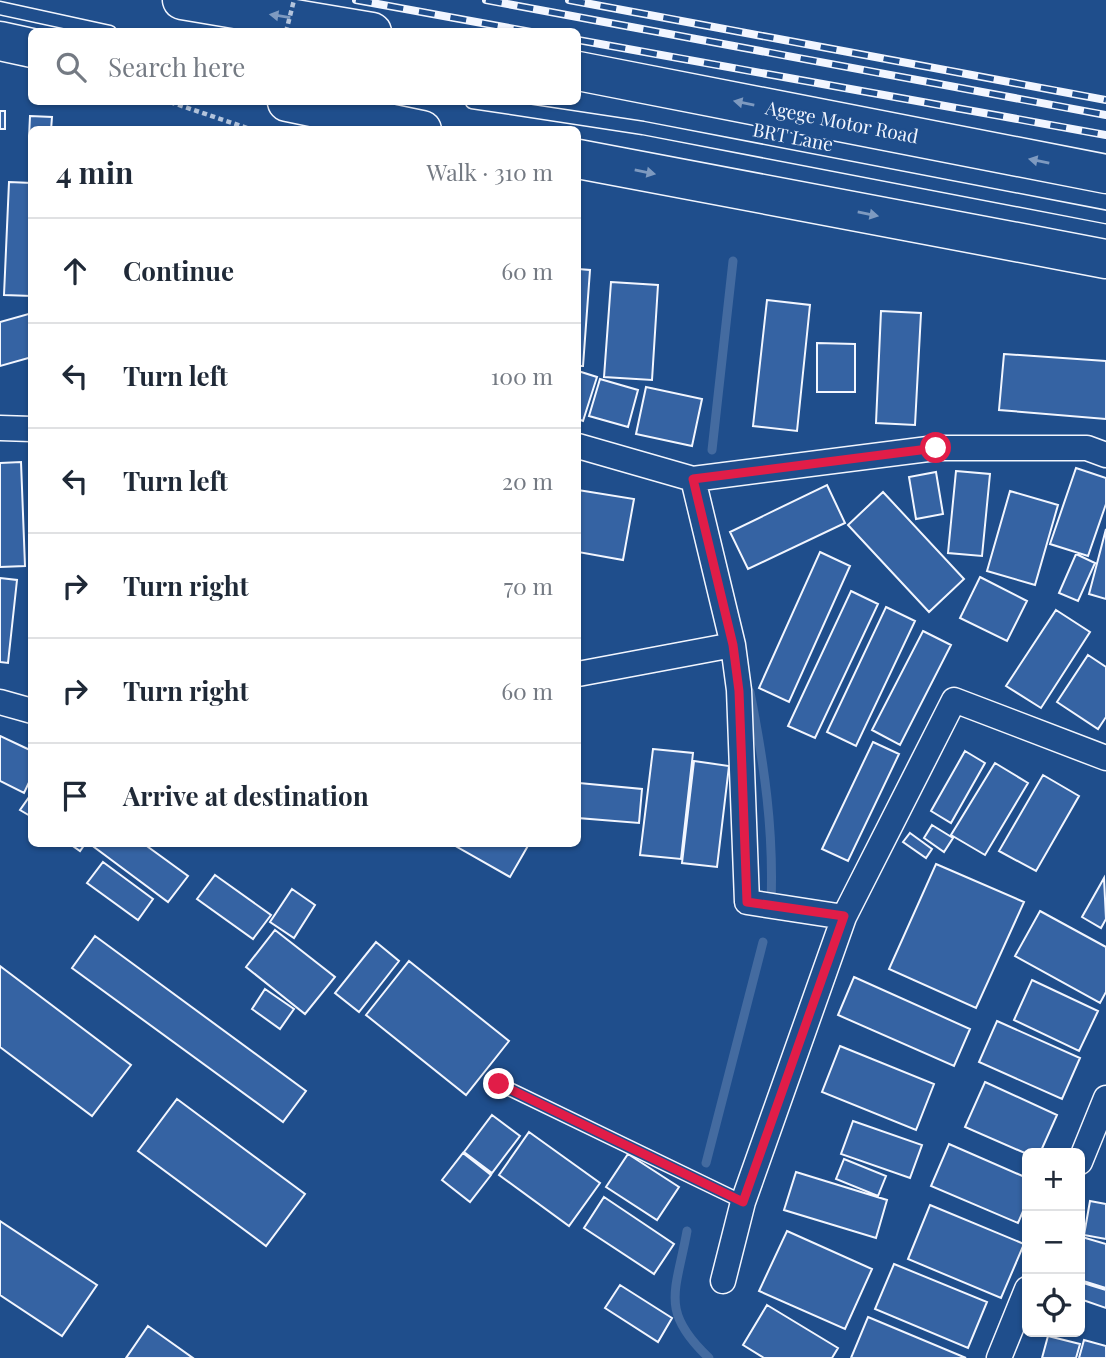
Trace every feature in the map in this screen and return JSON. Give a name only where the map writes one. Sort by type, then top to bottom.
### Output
[{"type":"highway","points":[[182,0],[348,28]]},
{"type":"highway","points":[[0,41],[28,47]]},
{"type":"highway","name":"Agege Motor Road","points":[[581,72],[1106,174]]},
{"type":"highway","points":[[301,105],[403,126]]},
{"type":"highway","points":[[581,160],[1106,259]]},
{"type":"street","points":[[0,428],[28,429]]},
{"type":"street","points":[[581,447],[693,479],[936,448],[1087,448],[1106,455]]},
{"type":"street","points":[[693,479],[733,645],[739,691],[747,902],[844,916]]},
{"type":"street","points":[[581,673],[733,645]]},
{"type":"street","points":[[723,1281],[743,1202],[844,916],[954,700],[1106,758]]},
{"type":"street","points":[[0,702],[28,710]]},
{"type":"street","points":[[1085,1150],[1106,1098]]},
{"type":"street","points":[[999,1358],[1022,1301]]},
{"type":"lane","points":[[0,8],[92,28]]},
{"type":"lane","name":"BRT Lane","points":[[492,105],[643,128],[1106,217]]},
{"type":"lane","points":[[499,1084],[743,1202]]},
{"type":"path","points":[[287,28],[294,0]]},
{"type":"path","points":[[179,105],[241,126]]},
{"type":"building","points":[[0,111],[5,111],[5,129],[0,129]]},
{"type":"building","points":[[30,116],[52,117],[51,126],[30,126]]},
{"type":"building","points":[[9,182],[28,183],[28,296],[4,295]]},
{"type":"building","points":[[581,269],[590,270],[581,366]]},
{"type":"building","points":[[611,282],[658,285],[652,380],[604,377]]},
{"type":"building","points":[[767,300],[810,305],[797,431],[753,426]]},
{"type":"building","points":[[881,311],[921,313],[915,425],[876,423]]},
{"type":"building","points":[[28,314],[28,358],[0,366],[0,322]]},
{"type":"building","points":[[817,343],[855,344],[855,392],[817,392]]},
{"type":"building","points":[[1004,354],[1106,361],[1106,419],[999,410]]},
{"type":"building","points":[[581,372],[597,377],[583,421],[581,420]]},
{"type":"building","points":[[600,379],[638,390],[628,427],[589,416]]},
{"type":"building","points":[[646,387],[702,399],[692,446],[636,434]]},
{"type":"building","points":[[21,462],[25,566],[0,567],[0,463]]},
{"type":"building","points":[[1076,468],[1106,478],[1106,504],[1088,556],[1050,544]]},
{"type":"building","points":[[956,471],[990,474],[982,556],[948,553]]},
{"type":"building","points":[[936,472],[943,514],[916,519],[909,477]]},
{"type":"building","points":[[827,485],[845,523],[748,569],[730,532]]},
{"type":"building","points":[[581,490],[634,499],[623,560],[581,553]]},
{"type":"building","points":[[1010,491],[1058,505],[1035,585],[987,571]]},
{"type":"building","points":[[883,492],[964,579],[929,612],[848,525]]},
{"type":"building","points":[[1106,529],[1106,599],[1089,594]]},
{"type":"building","points":[[820,552],[850,566],[789,702],[759,688]]},
{"type":"building","points":[[1076,554],[1095,563],[1078,601],[1059,593]]},
{"type":"building","points":[[980,577],[1027,601],[1007,641],[960,618]]},
{"type":"building","points":[[0,578],[17,580],[8,663],[0,662]]},
{"type":"building","points":[[851,591],[878,604],[815,738],[788,726]]},
{"type":"building","points":[[886,607],[915,621],[856,746],[827,732]]},
{"type":"building","points":[[1056,610],[1090,632],[1041,708],[1006,686]]},
{"type":"building","points":[[923,631],[951,645],[900,745],[872,730]]},
{"type":"building","points":[[1088,655],[1106,667],[1106,717],[1098,729],[1057,702]]},
{"type":"building","points":[[0,736],[28,749],[28,784],[24,793],[0,781]]},
{"type":"building","points":[[873,742],[899,754],[848,861],[822,849]]},
{"type":"building","points":[[653,749],[693,753],[681,859],[640,855]]},
{"type":"building","points":[[965,751],[985,763],[951,823],[931,811]]},
{"type":"building","points":[[694,761],[729,766],[717,867],[682,863]]},
{"type":"building","points":[[995,763],[1028,783],[985,855],[951,835]]},
{"type":"building","points":[[1043,775],[1079,796],[1036,871],[999,851]]},
{"type":"building","points":[[581,783],[642,789],[639,823],[581,818]]},
{"type":"building","points":[[28,799],[28,815],[20,810]]},
{"type":"building","points":[[932,825],[953,838],[944,852],[924,838]]},
{"type":"building","points":[[910,833],[932,849],[926,858],[903,842]]},
{"type":"building","points":[[94,847],[148,847],[188,876],[168,902]]},
{"type":"building","points":[[457,847],[527,847],[510,877]]},
{"type":"building","points":[[103,862],[153,899],[138,920],[87,883]]},
{"type":"building","points":[[936,864],[1024,902],[976,1008],[889,969]]},
{"type":"building","points":[[215,875],[271,915],[253,939],[197,899]]},
{"type":"building","points":[[1104,878],[1106,919],[1101,928],[1082,917]]},
{"type":"building","points":[[292,889],[315,905],[294,938],[270,922]]},
{"type":"building","points":[[1040,911],[1106,947],[1106,992],[1100,1003],[1015,956]]},
{"type":"building","points":[[275,930],[335,977],[305,1014],[246,967]]},
{"type":"building","points":[[95,936],[306,1091],[283,1122],[72,968]]},
{"type":"building","points":[[376,942],[399,961],[359,1012],[335,993]]},
{"type":"building","points":[[409,961],[509,1041],[466,1095],[366,1015]]},
{"type":"building","points":[[0,966],[131,1065],[92,1116],[0,1047]]},
{"type":"building","points":[[854,977],[970,1029],[954,1066],[838,1015]]},
{"type":"building","points":[[1032,980],[1098,1011],[1079,1051],[1014,1020]]},
{"type":"building","points":[[265,989],[294,1009],[280,1029],[252,1009]]},
{"type":"building","points":[[997,1021],[1080,1058],[1062,1099],[979,1062]]},
{"type":"building","points":[[840,1046],[934,1084],[916,1130],[822,1092]]},
{"type":"building","points":[[985,1082],[1057,1115],[1042,1148],[1022,1148],[1022,1152],[965,1127]]},
{"type":"building","points":[[177,1099],[305,1194],[266,1246],[138,1151]]},
{"type":"building","points":[[492,1115],[520,1136],[492,1173],[464,1152]]},
{"type":"building","points":[[853,1121],[922,1145],[910,1178],[841,1154]]},
{"type":"building","points":[[529,1132],[600,1183],[569,1226],[499,1175]]},
{"type":"building","points":[[949,1144],[1022,1176],[1022,1214],[1018,1223],[931,1186]]},
{"type":"building","points":[[463,1153],[491,1175],[470,1202],[442,1180]]},
{"type":"building","points":[[628,1154],[679,1187],[657,1220],[606,1187]]},
{"type":"building","points":[[844,1159],[886,1176],[878,1196],[836,1179]]},
{"type":"building","points":[[796,1172],[887,1200],[876,1238],[784,1210]]},
{"type":"building","points":[[604,1197],[674,1244],[654,1274],[584,1228]]},
{"type":"building","points":[[1090,1201],[1106,1204],[1106,1239],[1085,1235]]},
{"type":"building","points":[[930,1205],[1022,1243],[1001,1298],[908,1259]]},
{"type":"building","points":[[0,1221],[97,1285],[62,1336],[0,1295]]},
{"type":"building","points":[[787,1231],[872,1269],[845,1329],[759,1291]]},
{"type":"building","points":[[1085,1238],[1106,1244],[1106,1288],[1085,1282]]},
{"type":"building","points":[[894,1264],[987,1302],[968,1348],[875,1309]]},
{"type":"building","points":[[1085,1284],[1106,1290],[1106,1308],[1085,1301]]},
{"type":"building","points":[[620,1285],[672,1318],[658,1342],[605,1308]]},
{"type":"building","points":[[767,1305],[838,1348],[832,1358],[764,1358],[743,1345]]},
{"type":"building","points":[[868,1317],[966,1358],[851,1358]]},
{"type":"building","points":[[148,1326],[193,1358],[126,1358]]},
{"type":"building","points":[[1048,1337],[1080,1344],[1076,1358],[1042,1358]]},
{"type":"building","points":[[1084,1340],[1106,1346],[1106,1358],[1079,1358]]},
{"type":"waterway","points":[[712,450],[733,261]]},
{"type":"waterway","points":[[750,692],[767,797],[771,903]]},
{"type":"waterway","points":[[706,1163],[763,942]]},
{"type":"waterway","points":[[687,1231],[676,1286],[677,1313],[693,1342],[709,1358]]},
{"type":"railway","points":[[356,0],[509,28]]},
{"type":"railway","points":[[486,0],[1106,115]]},
{"type":"railway","points":[[569,0],[1106,100]]},
{"type":"railway","points":[[581,41],[1106,135]]},
{"type":"route","points":[[499,1084],[743,1202],[844,916],[747,902],[739,691],[733,645],[693,479],[936,448]]}]
